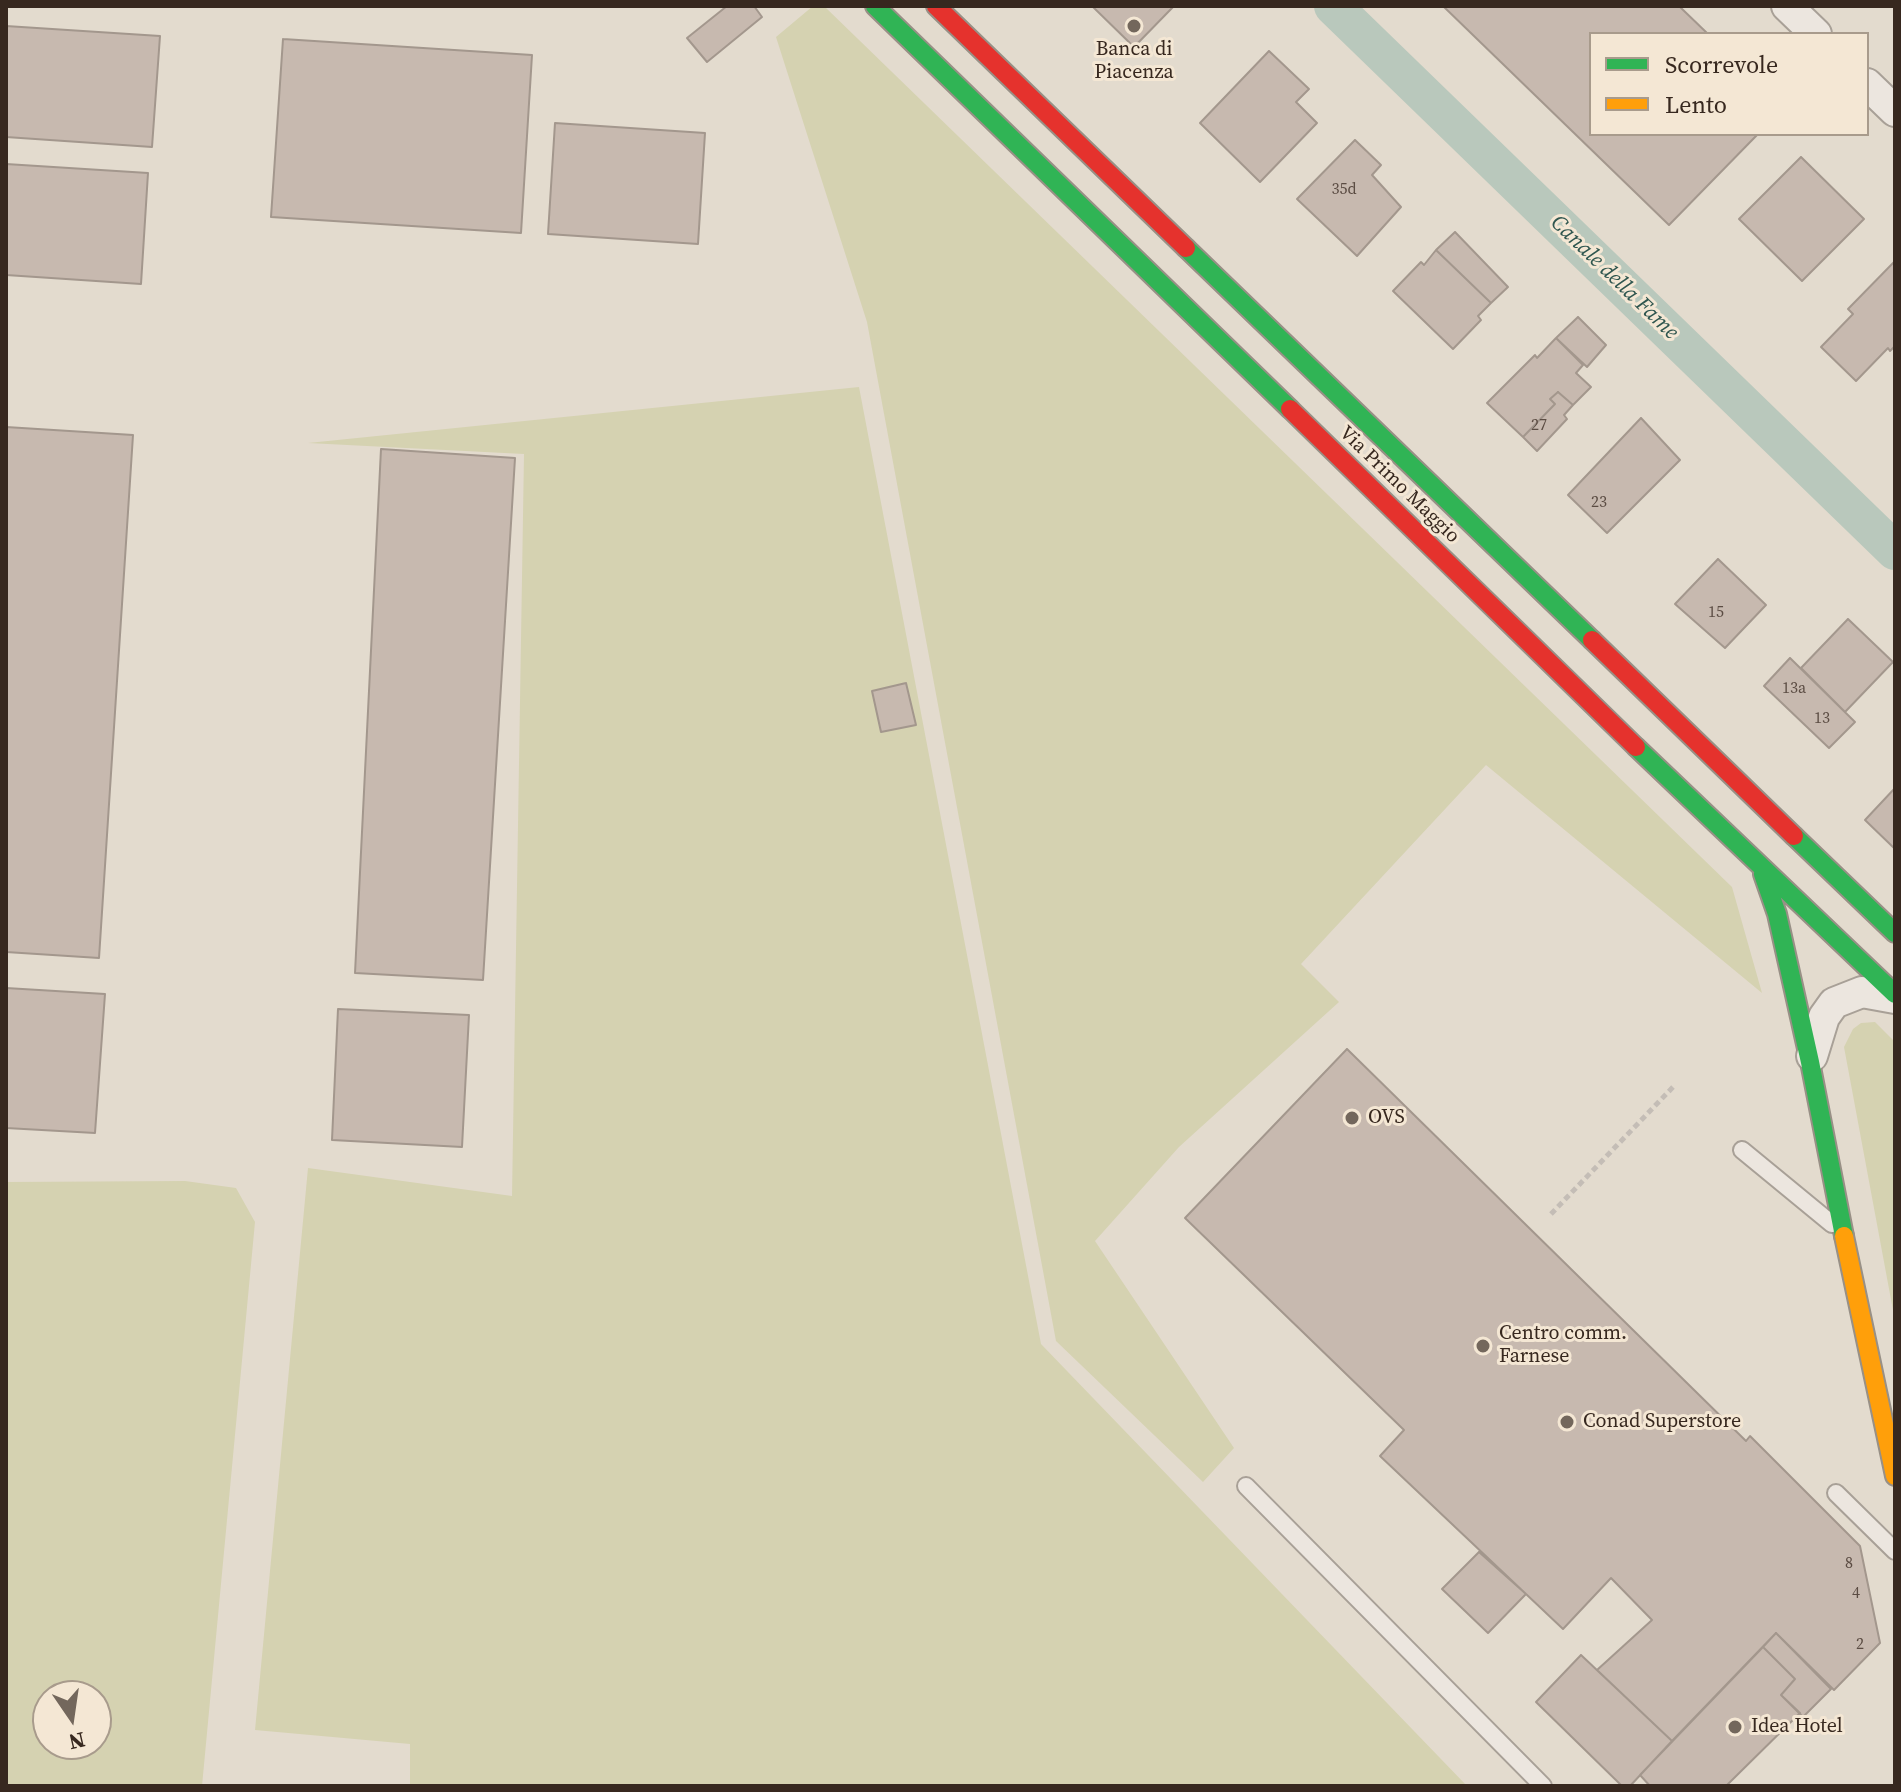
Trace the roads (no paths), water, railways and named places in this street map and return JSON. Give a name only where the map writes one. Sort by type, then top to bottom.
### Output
[{"type":"main road","name":"Via Primo Maggio","points":[[875,6],[1895,996]]},
{"type":"main road","name":"Via Primo Maggio","points":[[936,6],[1895,933]]},
{"type":"main road","points":[[1761,868],[1777,914],[1810,1062],[1895,1476]]},
{"type":"street","points":[[1787,6],[1814,32]]},
{"type":"street","points":[[1869,86],[1895,111]]},
{"type":"street","points":[[1810,1062],[1824,1017],[1834,1003],[1862,992],[1895,996]]},
{"type":"lane","points":[[1742,1150],[1843,1233]]},
{"type":"lane","points":[[1246,1486],[1543,1786]]},
{"type":"lane","points":[[1836,1493],[1895,1551]]},
{"type":"waterway","name":"Canale della Fame","points":[[1333,6],[1895,551]]},
{"type":"place","name":"Banca di Piacenza","points":[[1134,26]]},
{"type":"place","name":"OVS","points":[[1352,1118]]},
{"type":"place","name":"Centro comm. Farnese","points":[[1483,1346]]},
{"type":"place","name":"Conad Superstore","points":[[1567,1422]]},
{"type":"place","name":"Idea Hotel","points":[[1735,1727]]}]
